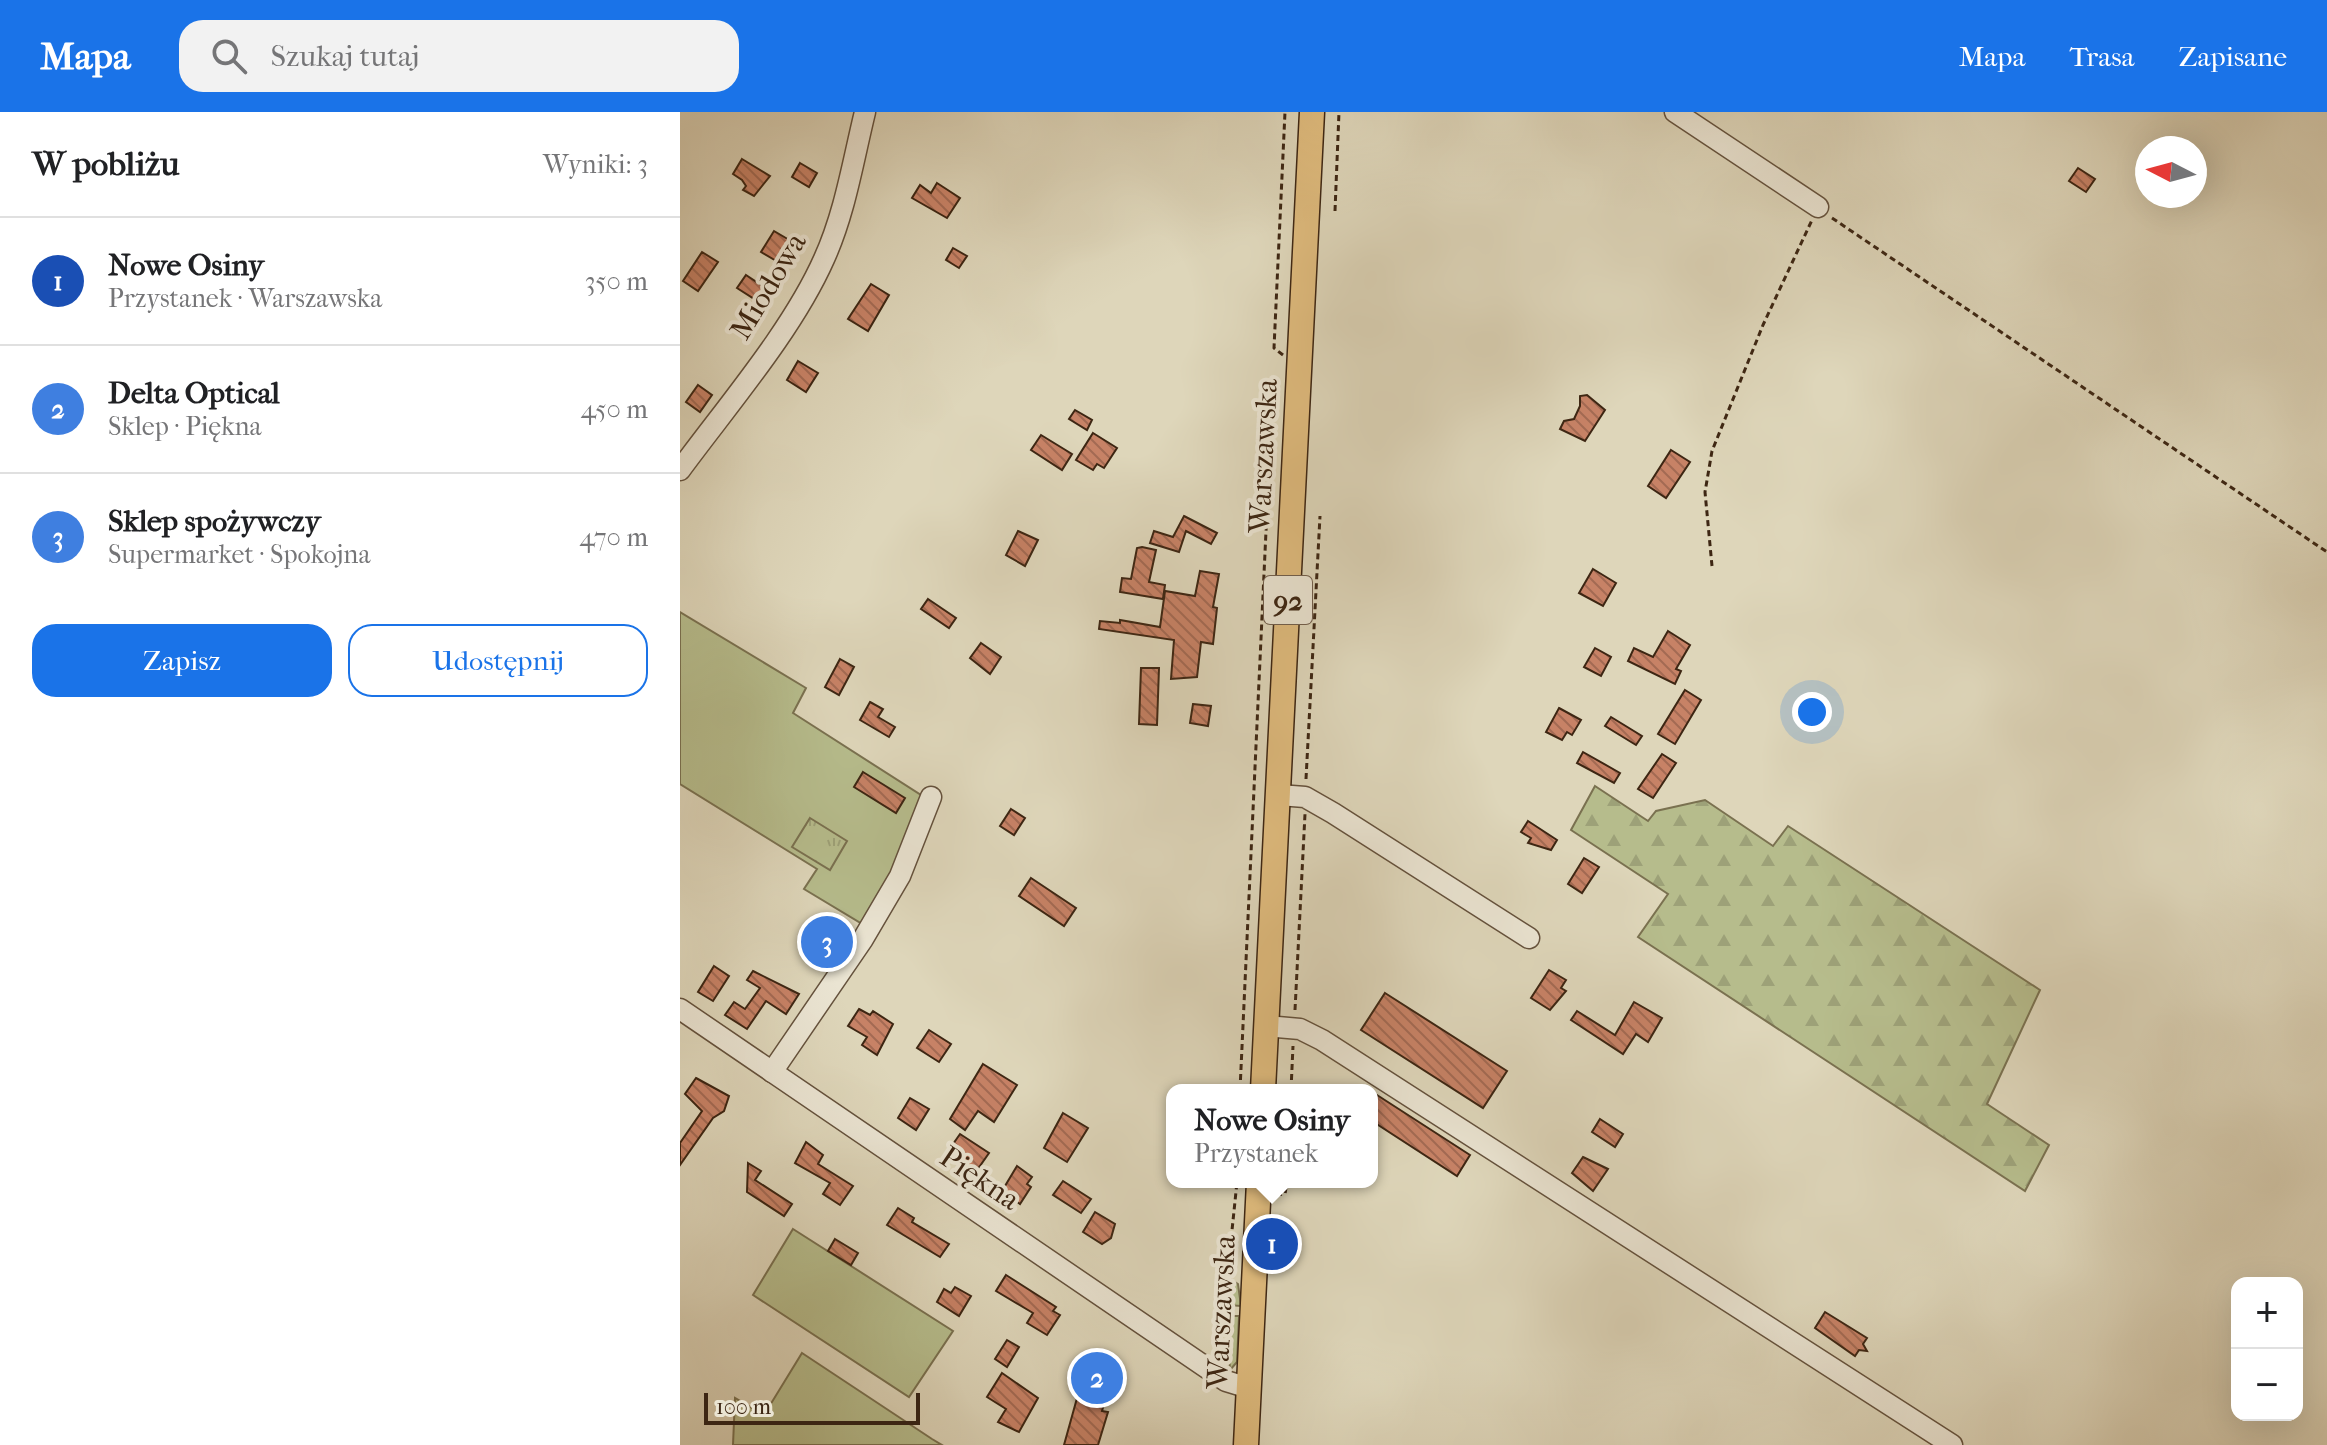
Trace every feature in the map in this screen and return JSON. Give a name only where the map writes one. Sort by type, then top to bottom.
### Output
[{"type":"main road","name":"Warszawska","points":[[1263,1084],[1312,112]]},
{"type":"main road","name":"Warszawska","points":[[1246,1445],[1266,1189]]},
{"type":"street","name":"Miodowa","points":[[680,470],[799,305],[819,270],[840,214],[865,112]]},
{"type":"street","points":[[1675,112],[1818,207]]},
{"type":"street","points":[[1279,795],[1305,797],[1333,813],[1529,938]]},
{"type":"street","points":[[772,1072],[886,901],[900,876],[931,797]]},
{"type":"street","name":"Piękna","points":[[680,1009],[1226,1381],[1249,1388]]},
{"type":"street","points":[[1266,1026],[1300,1029],[1322,1040],[1952,1445]]},
{"type":"path","points":[[1285,112],[1274,348],[1286,355]]},
{"type":"path","points":[[1335,211],[1339,112]]},
{"type":"path","points":[[1712,566],[1705,492],[1712,451],[1763,325],[1818,207],[2327,552]]},
{"type":"path","points":[[1240,1084],[1272,402],[1274,398],[1283,398]]},
{"type":"path","points":[[1228,1269],[1236,1188]]},
{"type":"path","points":[[1266,1189],[1285,1194],[1286,1188]]},
{"type":"green space","points":[[680,612],[806,688],[793,713],[924,797],[902,860],[864,925],[804,889],[817,869],[680,784]]},
{"type":"green space","points":[[1595,786],[1648,821],[1656,811],[1705,800],[1773,846],[1788,826],[2040,990],[1987,1104],[2049,1145],[2025,1191],[1638,937],[1668,894],[1571,830]]},
{"type":"green space","points":[[810,818],[847,841],[830,870],[792,847]]},
{"type":"green space","points":[[793,1229],[953,1331],[909,1397],[753,1295]]},
{"type":"green space","points":[[1229,1278],[1238,1284],[1241,1306],[1227,1305]]},
{"type":"green space","points":[[1227,1316],[1239,1316],[1237,1362],[1230,1370]]},
{"type":"green space","points":[[802,1353],[942,1445],[733,1445],[735,1398],[764,1415]]},
{"type":"building","points":[[742,159],[770,176],[754,196],[743,190],[746,186],[733,174]]},
{"type":"building","points":[[800,163],[817,173],[809,187],[792,177]]},
{"type":"building","points":[[2078,168],[2095,179],[2086,192],[2069,181]]},
{"type":"building","points":[[937,183],[960,198],[947,218],[912,198],[920,185],[931,193]]},
{"type":"building","points":[[774,231],[791,241],[778,262],[761,252]]},
{"type":"building","points":[[953,248],[967,256],[959,268],[946,260]]},
{"type":"building","points":[[702,252],[718,262],[698,291],[683,281]]},
{"type":"building","points":[[746,275],[767,289],[759,302],[737,288]]},
{"type":"building","points":[[871,284],[889,295],[868,331],[848,319]]},
{"type":"building","points":[[798,361],[818,373],[806,392],[787,380]]},
{"type":"building","points":[[698,385],[712,395],[700,412],[686,402]]},
{"type":"building","points":[[1587,395],[1605,410],[1585,441],[1560,429],[1564,421],[1574,419],[1580,406],[1580,396]]},
{"type":"building","points":[[1075,410],[1092,420],[1087,430],[1069,419]]},
{"type":"building","points":[[1093,433],[1117,448],[1104,468],[1097,464],[1093,470],[1076,460]]},
{"type":"building","points":[[1041,435],[1072,454],[1062,470],[1031,450]]},
{"type":"building","points":[[1671,450],[1690,462],[1666,498],[1648,486]]},
{"type":"building","points":[[1184,516],[1217,533],[1211,544],[1186,531],[1179,552],[1150,543],[1154,531],[1173,537]]},
{"type":"building","points":[[1018,531],[1038,540],[1025,566],[1006,555]]},
{"type":"building","points":[[1137,548],[1156,550],[1149,582],[1165,585],[1163,599],[1120,592],[1122,578],[1131,579]]},
{"type":"building","points":[[1593,569],[1616,583],[1603,606],[1579,593]]},
{"type":"building","points":[[1200,571],[1219,574],[1213,607],[1217,608],[1213,644],[1201,642],[1197,677],[1171,679],[1174,640],[1099,629],[1100,621],[1120,623],[1120,620],[1160,627],[1165,591],[1195,596]]},
{"type":"building","points":[[928,599],[956,618],[949,628],[921,609]]},
{"type":"building","points":[[1668,631],[1690,645],[1676,669],[1681,671],[1675,684],[1628,661],[1634,648],[1653,657]]},
{"type":"building","points":[[981,643],[1001,657],[990,674],[970,658]]},
{"type":"building","points":[[1595,648],[1611,657],[1601,676],[1584,667]]},
{"type":"building","points":[[840,659],[854,667],[839,695],[825,687]]},
{"type":"building","points":[[1141,668],[1159,668],[1157,725],[1139,724]]},
{"type":"building","points":[[1685,690],[1701,700],[1675,744],[1658,734]]},
{"type":"building","points":[[870,702],[883,709],[878,717],[895,727],[889,737],[860,720]]},
{"type":"building","points":[[1193,704],[1211,706],[1208,726],[1190,723]]},
{"type":"building","points":[[1559,708],[1581,720],[1572,735],[1567,732],[1562,740],[1546,732]]},
{"type":"building","points":[[1611,717],[1642,736],[1636,745],[1605,726]]},
{"type":"building","points":[[1583,752],[1620,773],[1614,783],[1577,763]]},
{"type":"building","points":[[1662,754],[1676,763],[1653,798],[1638,789]]},
{"type":"building","points":[[863,772],[905,798],[896,813],[854,787]]},
{"type":"building","points":[[1011,809],[1025,818],[1014,835],[1000,826]]},
{"type":"building","points":[[1528,821],[1557,840],[1551,850],[1528,843],[1531,838],[1521,832]]},
{"type":"building","points":[[1584,858],[1599,867],[1582,893],[1568,884]]},
{"type":"building","points":[[1031,878],[1076,908],[1064,926],[1019,896]]},
{"type":"building","points":[[824,928],[841,939],[829,956],[813,944]]},
{"type":"building","points":[[714,966],[729,976],[713,1001],[698,992]]},
{"type":"building","points":[[1549,970],[1566,980],[1561,988],[1566,991],[1550,1010],[1531,998]]},
{"type":"building","points":[[753,971],[799,994],[786,1014],[766,1001],[747,1029],[725,1015],[734,1002],[745,1009],[760,988],[747,980]]},
{"type":"building","points":[[1385,993],[1507,1071],[1483,1108],[1361,1030]]},
{"type":"building","points":[[1634,1002],[1662,1018],[1648,1042],[1636,1034],[1623,1054],[1571,1020],[1577,1011],[1615,1035]]},
{"type":"building","points":[[859,1009],[870,1015],[873,1011],[893,1024],[877,1055],[862,1045],[867,1037],[848,1026]]},
{"type":"building","points":[[929,1030],[951,1044],[939,1062],[917,1048]]},
{"type":"building","points":[[983,1064],[1017,1085],[994,1122],[978,1111],[965,1130],[950,1119]]},
{"type":"building","points":[[696,1078],[729,1096],[724,1111],[713,1118],[680,1165],[680,1143],[702,1111],[685,1094]]},
{"type":"building","points":[[1378,1096],[1470,1155],[1457,1176],[1378,1125]]},
{"type":"building","points":[[910,1098],[929,1109],[916,1130],[898,1118]]},
{"type":"building","points":[[1063,1113],[1088,1128],[1067,1162],[1044,1148]]},
{"type":"building","points":[[1600,1119],[1623,1134],[1615,1147],[1592,1132]]},
{"type":"building","points":[[960,1134],[989,1153],[975,1173],[952,1156],[956,1150],[951,1147]]},
{"type":"building","points":[[806,1142],[823,1155],[818,1164],[853,1186],[840,1205],[823,1194],[830,1183],[795,1163]]},
{"type":"building","points":[[1583,1157],[1608,1169],[1593,1191],[1572,1173]]},
{"type":"building","points":[[748,1163],[761,1171],[755,1180],[792,1204],[784,1216],[747,1192]]},
{"type":"building","points":[[1017,1166],[1032,1177],[1027,1184],[1031,1187],[1020,1204],[1002,1191]]},
{"type":"building","points":[[1063,1181],[1091,1199],[1081,1213],[1053,1195]]},
{"type":"building","points":[[898,1208],[914,1218],[912,1222],[949,1244],[940,1257],[887,1225]]},
{"type":"building","points":[[1095,1212],[1115,1224],[1111,1238],[1102,1244],[1083,1232]]},
{"type":"building","points":[[835,1239],[858,1253],[851,1265],[828,1251]]},
{"type":"building","points":[[1006,1275],[1056,1307],[1053,1311],[1060,1315],[1047,1335],[1027,1323],[1033,1313],[996,1291]]},
{"type":"building","points":[[955,1287],[971,1296],[959,1316],[937,1302],[944,1289],[951,1293]]},
{"type":"building","points":[[1825,1312],[1867,1338],[1863,1344],[1867,1351],[1859,1350],[1855,1356],[1815,1328]]},
{"type":"building","points":[[1007,1340],[1019,1347],[1007,1367],[995,1359]]},
{"type":"building","points":[[1089,1355],[1116,1363],[1102,1411],[1108,1412],[1098,1445],[1064,1445]]},
{"type":"building","points":[[1002,1373],[1038,1398],[1019,1432],[998,1422],[1006,1409],[987,1397]]},
{"type":"place","name":"Sklep spożywczy","points":[[827,942]]},
{"type":"place","name":"Nowe Osiny","points":[[1272,1244]]},
{"type":"place","name":"Delta Optical","points":[[1097,1378]]}]
